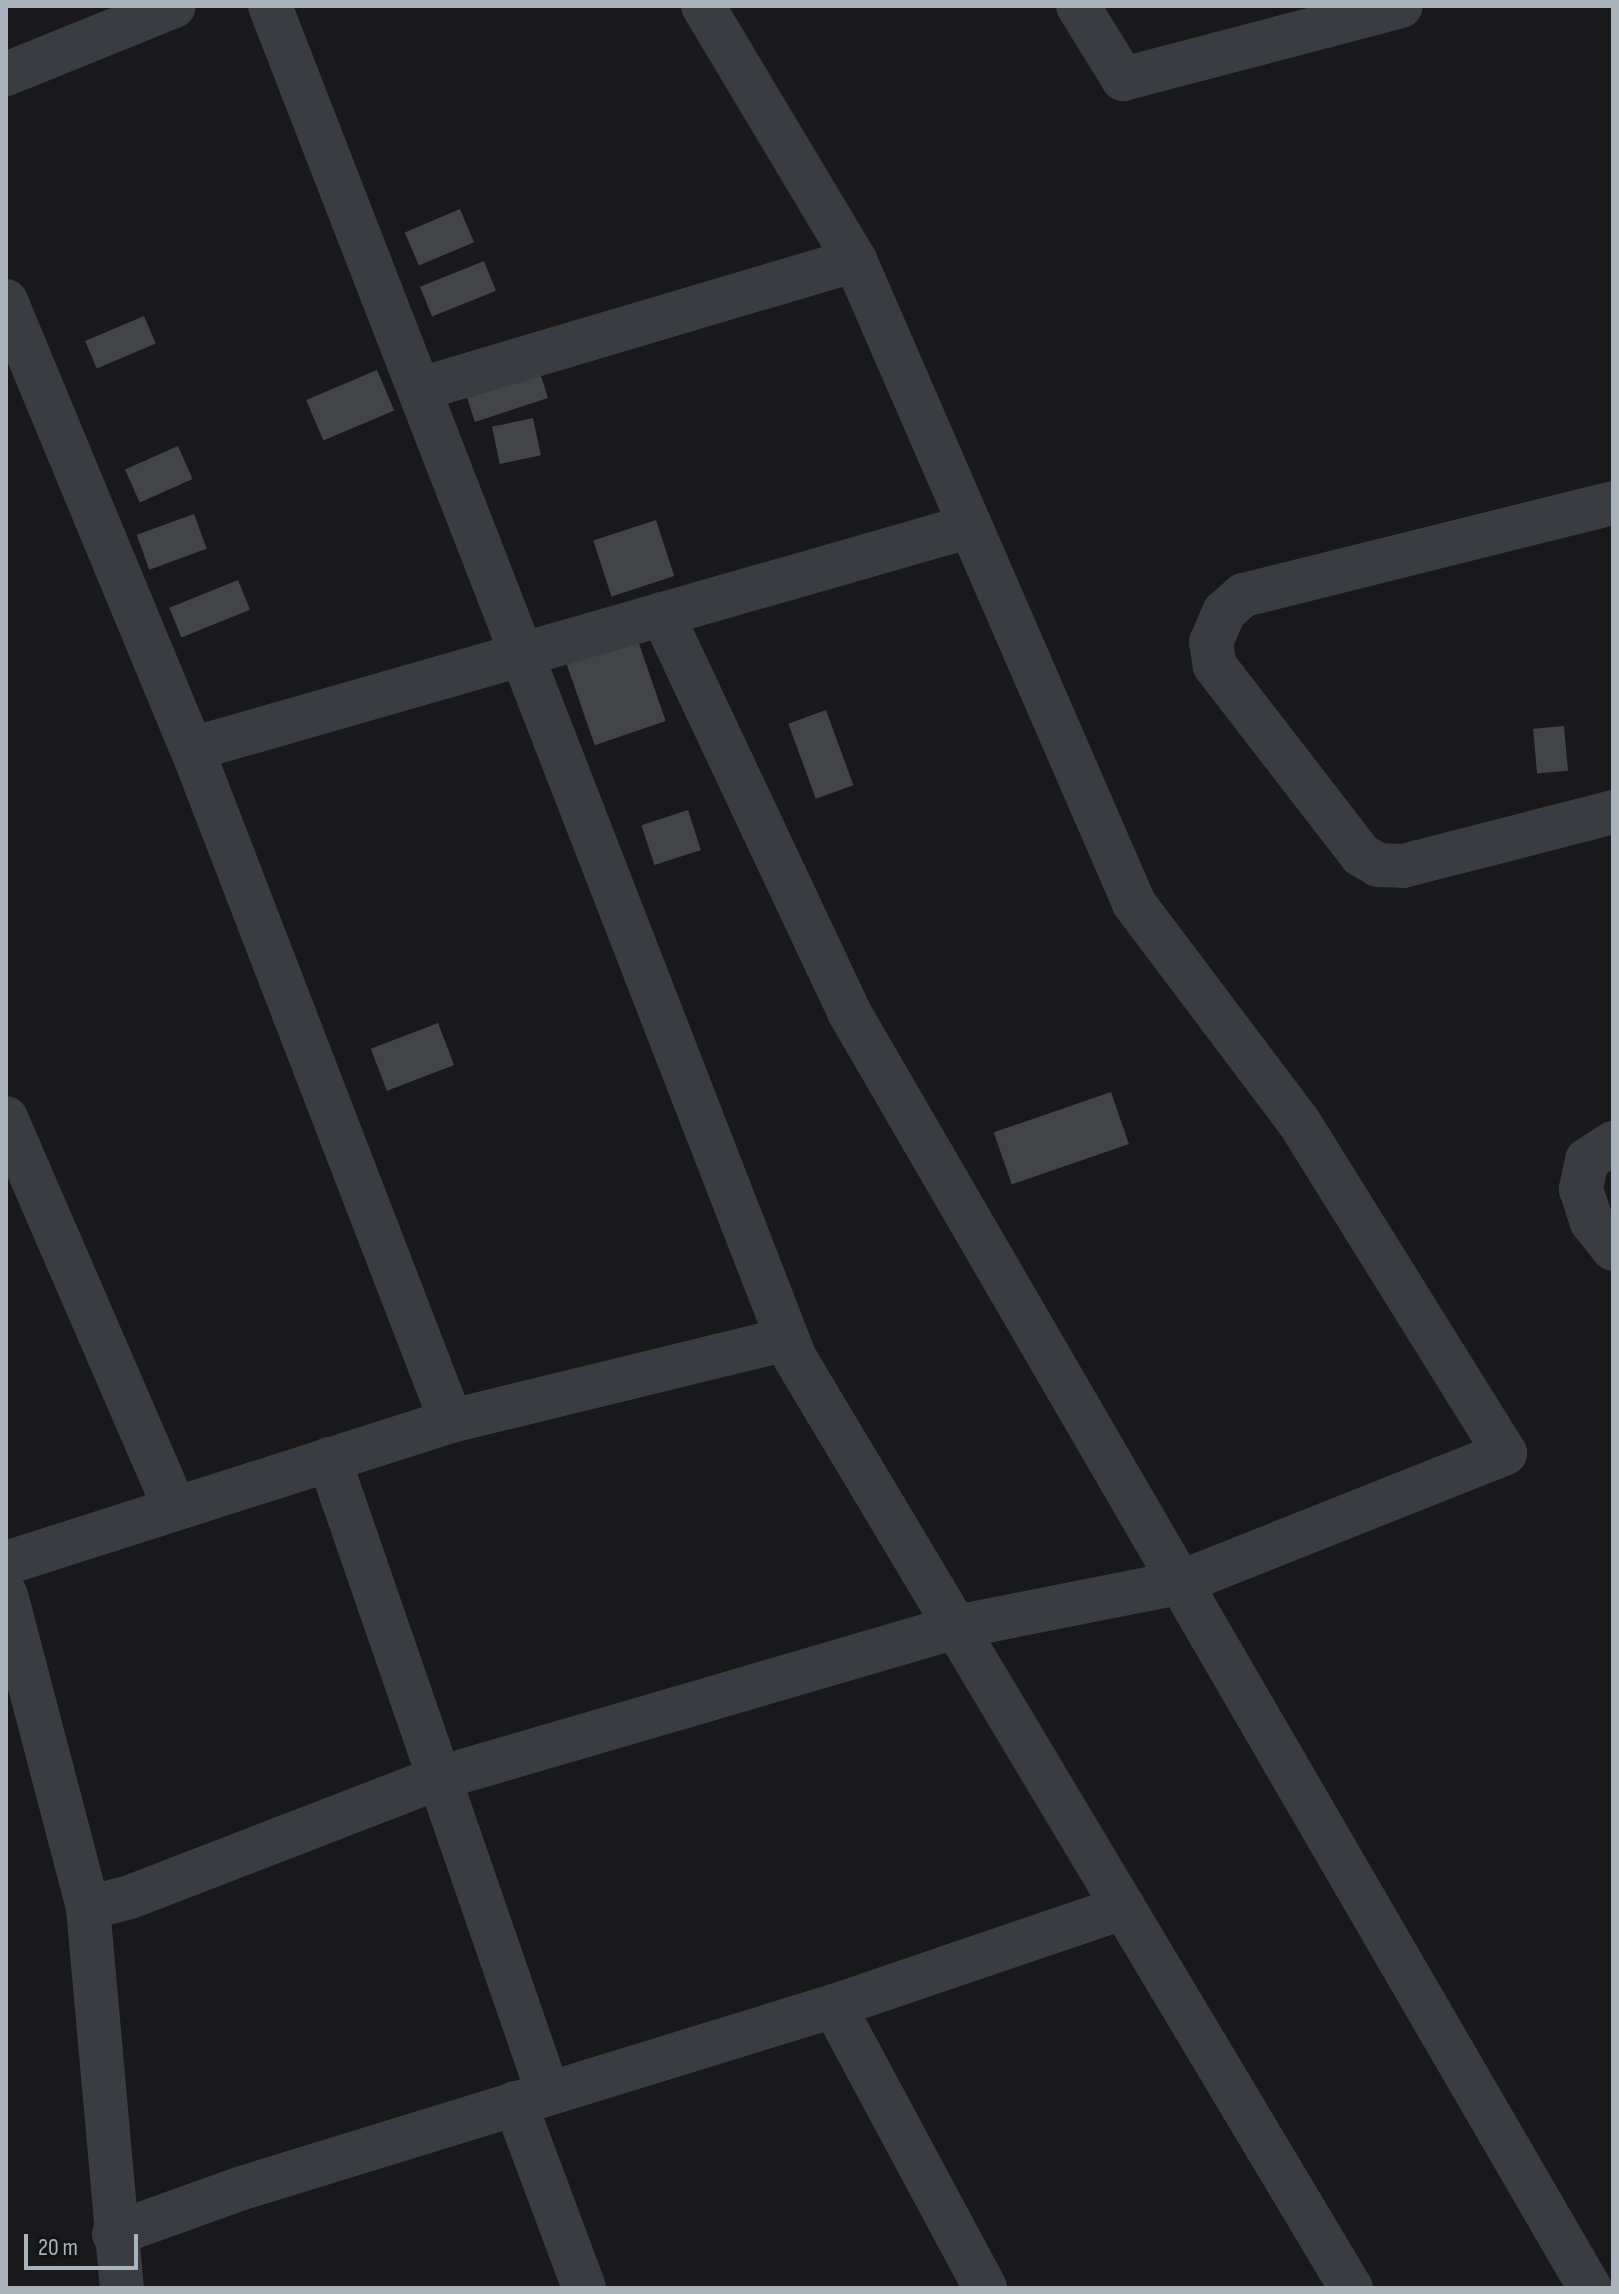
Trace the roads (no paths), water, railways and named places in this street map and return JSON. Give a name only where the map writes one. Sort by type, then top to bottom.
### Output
[{"type":"street","points":[[6,74],[174,6]]},
{"type":"street","points":[[270,6],[787,1339],[1351,2288]]},
{"type":"street","points":[[88,1908],[130,1897],[439,1778],[956,1627],[1179,1583],[1505,1453],[1298,1121],[1134,903],[967,527],[855,260],[703,6]]},
{"type":"street","points":[[1078,6],[1123,79],[1401,6]]},
{"type":"street","points":[[420,389],[855,260]]},
{"type":"street","points":[[6,301],[192,749],[451,1421]]},
{"type":"street","points":[[1613,503],[1243,595],[1224,612],[1211,642],[1215,666],[1361,855],[1378,865],[1403,866],[1613,812]]},
{"type":"street","points":[[192,749],[967,527]]},
{"type":"street","points":[[662,614],[849,1012],[1590,2288]]},
{"type":"street","points":[[6,1118],[175,1508]]},
{"type":"street","points":[[1613,1143],[1587,1160],[1581,1189],[1592,1222],[1613,1249]]},
{"type":"street","points":[[6,1563],[451,1421],[787,1339]]},
{"type":"street","points":[[329,1459],[439,1778],[584,2288]]},
{"type":"street","points":[[6,1595],[88,1908],[114,2234],[122,2288]]},
{"type":"street","points":[[114,2234],[239,2189],[834,2006],[1124,1907]]},
{"type":"street","points":[[834,2006],[985,2288]]}]
